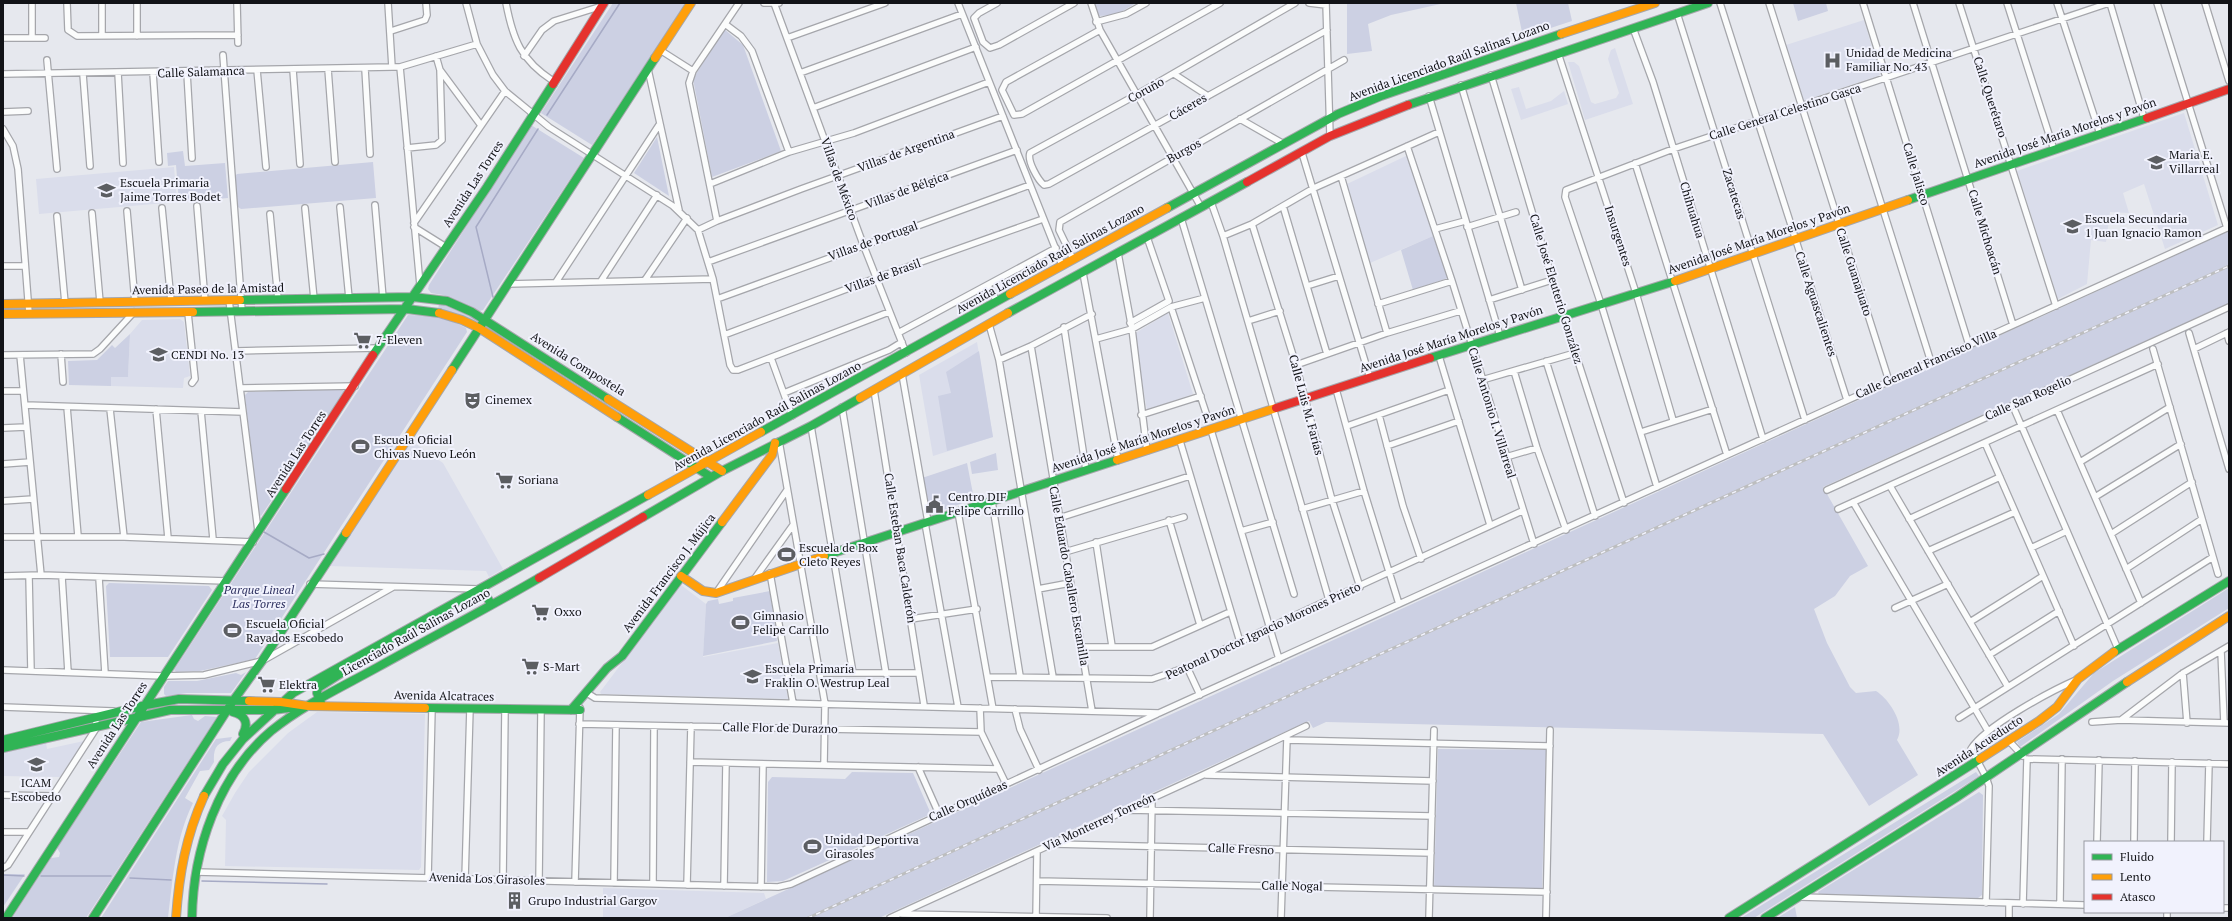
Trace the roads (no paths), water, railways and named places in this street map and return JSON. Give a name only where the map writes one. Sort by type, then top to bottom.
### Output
[{"type":"street","points":[[32,3],[32,38]]},
{"type":"street","points":[[67,3],[67,25],[72,34],[77,36],[238,35]]},
{"type":"street","points":[[102,3],[102,36]]},
{"type":"street","points":[[137,3],[137,36]]},
{"type":"street","points":[[237,3],[238,43]]},
{"type":"street","points":[[388,3],[391,31],[392,67]]},
{"type":"street","points":[[391,31],[425,20],[427,15],[426,3]]},
{"type":"street","points":[[466,3],[476,44],[493,75],[505,91],[549,127],[679,210],[698,230],[713,279],[730,365],[734,370],[771,358],[889,312]]},
{"type":"street","points":[[506,3],[514,33],[524,56],[533,68],[553,81]]},
{"type":"street","points":[[93,918],[233,701],[262,661],[310,584],[691,3]]},
{"type":"street","points":[[717,220],[690,91],[690,76],[739,3]]},
{"type":"street","points":[[764,3],[776,4]]},
{"type":"street","points":[[787,38],[885,3]]},
{"type":"street","points":[[958,3],[1062,265]]},
{"type":"street","points":[[997,3],[979,13],[974,21],[985,45],[990,48],[1074,3]]},
{"type":"street","points":[[1090,3],[1100,30],[1174,156],[1201,207]]},
{"type":"street","points":[[1096,22],[1126,14],[1146,3]]},
{"type":"street","points":[[1100,30],[1003,85],[1003,93],[1013,113],[1016,115],[1022,114],[1118,62],[1220,3]]},
{"type":"street","name":"Coruño","points":[[1049,184],[1044,185],[1041,182],[1030,160],[1030,153],[1174,74],[1295,3]]},
{"type":"street","points":[[1309,3],[1326,4],[1330,136]]},
{"type":"street","name":"Avenida Licenciado Raúl Salinas Lozano","points":[[482,589],[997,301],[1135,227],[1193,192],[1329,119],[1381,96],[1655,3]]},
{"type":"street","points":[[711,477],[811,426],[989,324],[1302,153],[1330,136],[1429,96],[1708,3]]},
{"type":"street","name":"Calle Aguascalientes","points":[[1720,3],[1847,400]]},
{"type":"street","name":"Calle Guanajuato","points":[[1769,3],[1889,381]]},
{"type":"street","name":"Calle Jalisco","points":[[1863,3],[1969,345]]},
{"type":"street","name":"Calle Michoacán","points":[[1913,3],[2013,325]]},
{"type":"street","name":"Calle Querétaro","points":[[1959,3],[2056,306]]},
{"type":"street","points":[[2007,3],[2054,150]]},
{"type":"street","points":[[2057,3],[2100,134]]},
{"type":"street","points":[[2110,3],[2144,118]]},
{"type":"street","name":"Calle General Celestino Gasca","points":[[1601,304],[1564,193],[1569,188],[1673,149],[2110,3]]},
{"type":"street","points":[[2157,3],[2187,103],[2228,228]]},
{"type":"street","points":[[2205,3],[2229,81]]},
{"type":"street","name":"Villas de México","points":[[776,4],[825,142],[906,353]]},
{"type":"street","points":[[524,56],[547,25],[554,21],[603,5]]},
{"type":"street","name":"Avenida Las Torres","points":[[6,918],[355,386],[378,348],[407,309],[420,285],[603,5]]},
{"type":"street","name":"Zacatecas","points":[[1678,13],[1805,420]]},
{"type":"street","points":[[800,73],[962,14]]},
{"type":"street","points":[[725,24],[741,36],[752,51],[789,152]]},
{"type":"street","name":"Chihuahua","points":[[1633,28],[1653,82],[1763,439]]},
{"type":"street","name":"Cáceres","points":[[1049,184],[1327,30]]},
{"type":"street","points":[[3,38],[45,38]]},
{"type":"street","name":"Calle Salamanca","points":[[3,74],[187,73],[400,67],[476,44]]},
{"type":"street","points":[[813,108],[976,47]]},
{"type":"street","points":[[660,50],[693,71]]},
{"type":"street","name":"Insurgentes","points":[[1558,53],[1636,293],[1673,420]]},
{"type":"street","points":[[223,55],[242,311]]},
{"type":"street","points":[[407,148],[436,146],[442,140],[440,70],[436,56]]},
{"type":"street","points":[[47,60],[57,169]]},
{"type":"street","name":"Burgos","points":[[1073,259],[1059,230],[1060,222],[1344,60]]},
{"type":"street","points":[[400,67],[420,285]]},
{"type":"street","points":[[328,69],[335,162]]},
{"type":"street","points":[[365,69],[370,154]]},
{"type":"street","points":[[648,69],[659,125],[679,210]]},
{"type":"street","points":[[257,70],[266,167]]},
{"type":"street","points":[[293,70],[300,164]]},
{"type":"street","points":[[440,70],[480,124]]},
{"type":"street","points":[[118,73],[122,163]]},
{"type":"street","points":[[153,73],[159,162]]},
{"type":"street","points":[[187,73],[192,158]]},
{"type":"street","points":[[83,74],[90,166]]},
{"type":"street","points":[[1174,74],[1208,96]]},
{"type":"street","name":"Calle José Eleuterio González","points":[[1491,75],[1552,280],[1624,502]]},
{"type":"street","points":[[710,184],[789,152],[866,128],[989,82]]},
{"type":"street","points":[[1461,85],[1522,290]]},
{"type":"street","name":"Avenida José María Morelos y Pavón","points":[[716,593],[770,573],[898,533],[1086,470],[1180,441],[1563,315],[1672,282],[2229,89]]},
{"type":"street","points":[[414,225],[480,124],[505,91]]},
{"type":"street","points":[[1846,92],[1931,362]]},
{"type":"street","points":[[1429,96],[1466,227],[1500,336]]},
{"type":"street","points":[[3,112],[28,111]]},
{"type":"street","name":"Villas de Argentina","points":[[698,230],[717,220],[1003,116]]},
{"type":"street","points":[[1240,119],[1282,143]]},
{"type":"street","points":[[556,282],[659,125]]},
{"type":"street","points":[[3,129],[12,146],[18,168],[28,313]]},
{"type":"street","points":[[1224,236],[1252,224],[1314,188],[1439,132]]},
{"type":"street","name":"Calle Antonio I. Villarreal","points":[[1407,146],[1452,280],[1460,311],[1522,511],[1534,544]]},
{"type":"street","name":"Villas de Bélgica","points":[[708,262],[1016,150]]},
{"type":"street","points":[[1302,153],[1314,188],[1370,378]]},
{"type":"street","points":[[1635,163],[1726,456]]},
{"type":"street","points":[[1341,176],[1387,333]]},
{"type":"street","name":"Villas de Portugal","points":[[717,299],[863,244],[1030,185]]},
{"type":"street","points":[[601,281],[657,195]]},
{"type":"street","points":[[1211,202],[1224,236],[1272,410],[1329,600]]},
{"type":"street","points":[[375,205],[382,298]]},
{"type":"street","points":[[196,206],[205,301]]},
{"type":"street","points":[[1283,206],[1327,354]]},
{"type":"street","points":[[340,207],[349,298]]},
{"type":"street","points":[[162,208],[171,301]]},
{"type":"street","points":[[305,208],[314,299]]},
{"type":"street","points":[[127,211],[135,302]]},
{"type":"street","points":[[1466,227],[1516,212]]},
{"type":"street","points":[[92,213],[100,302]]},
{"type":"street","points":[[270,214],[278,299]]},
{"type":"street","points":[[57,216],[65,303]]},
{"type":"street","points":[[645,280],[687,218]]},
{"type":"street","points":[[1181,218],[1240,420],[1273,522],[1294,594]]},
{"type":"street","name":"Villas de Brasil","points":[[724,335],[876,278],[1043,219]]},
{"type":"street","points":[[1435,229],[1465,221]]},
{"type":"street","name":"Calle Luis M. Farías","points":[[1252,224],[1280,311],[1332,500],[1360,587]]},
{"type":"street","points":[[414,225],[446,247]]},
{"type":"street","name":"Calle General Francisco Villa","points":[[1399,604],[1566,530],[1847,400],[2228,228]]},
{"type":"street","points":[[1147,237],[1207,416]]},
{"type":"street","points":[[898,333],[988,286],[1056,248]]},
{"type":"street","points":[[1118,253],[1131,326],[1141,415],[1147,451]]},
{"type":"street","points":[[3,266],[25,266]]},
{"type":"street","points":[[1083,272],[1118,460]]},
{"type":"street","points":[[1307,286],[1339,276]]},
{"type":"street","points":[[508,284],[713,279]]},
{"type":"street","points":[[1378,304],[1452,280]]},
{"type":"street","points":[[1489,300],[1552,280]]},
{"type":"street","points":[[988,286],[997,301]]},
{"type":"street","name":"Avenida Paseo de la Amistad","points":[[3,304],[413,297]]},
{"type":"street","name":"Avenida Compostela","points":[[413,297],[447,301],[467,309],[569,372],[722,471]]},
{"type":"street","points":[[1096,339],[1131,326],[1170,304],[1205,298]]},
{"type":"street","points":[[229,300],[259,533]]},
{"type":"street","points":[[1601,304],[1657,487]]},
{"type":"street","name":"Calle San Rogelio","points":[[1827,490],[2229,307]]},
{"type":"street","name":"Avenida Paseo de la Amistad","points":[[3,314],[134,312],[188,313],[230,311],[407,309]]},
{"type":"street","name":"Avenida Compostela","points":[[407,309],[445,314],[479,328],[698,467],[711,477]]},
{"type":"street","points":[[1248,321],[1280,311]]},
{"type":"street","points":[[1296,365],[1360,344],[1387,333],[1460,311]]},
{"type":"street","points":[[3,355],[96,353],[134,312]]},
{"type":"street","points":[[188,313],[195,377],[195,381],[192,382]]},
{"type":"street","points":[[999,360],[1032,346],[1064,327],[1092,314]]},
{"type":"street","points":[[989,324],[999,360],[1020,493],[1053,677]]},
{"type":"street","points":[[1064,327],[1086,470]]},
{"type":"street","points":[[2194,349],[2228,332],[2229,341]]},
{"type":"street","points":[[2189,333],[2229,469]]},
{"type":"street","points":[[784,393],[889,350],[902,342]]},
{"type":"street","name":"Calle Eduardo Caballero Escamilla","points":[[1032,346],[1052,482],[1092,711]]},
{"type":"street","points":[[236,351],[378,348]]},
{"type":"street","points":[[2154,349],[2218,574]]},
{"type":"street","points":[[1482,380],[1575,353]]},
{"type":"street","points":[[61,354],[63,382]]},
{"type":"street","points":[[20,355],[22,391],[42,575]]},
{"type":"street","points":[[1439,356],[1490,525]]},
{"type":"street","points":[[771,358],[792,416]]},
{"type":"street","points":[[1546,361],[1595,516]]},
{"type":"street","points":[[1838,509],[2158,364]]},
{"type":"street","points":[[1514,371],[1537,448],[1566,530]]},
{"type":"street","points":[[563,381],[569,372]]},
{"type":"street","points":[[902,374],[958,707]]},
{"type":"street","points":[[240,388],[355,386]]},
{"type":"street","points":[[1336,389],[1388,574],[1399,604]]},
{"type":"street","name":"Calle Esteban Baca Calderón","points":[[874,390],[898,533],[924,705]]},
{"type":"street","points":[[1347,426],[1449,390]]},
{"type":"street","points":[[3,391],[22,391]]},
{"type":"street","points":[[1141,415],[1201,396]]},
{"type":"street","points":[[24,405],[110,409],[243,412]]},
{"type":"street","points":[[67,407],[78,536]]},
{"type":"street","points":[[617,416],[622,407]]},
{"type":"street","points":[[842,407],[886,674]]},
{"type":"street","points":[[2080,462],[2170,407]]},
{"type":"street","points":[[110,409],[124,537]]},
{"type":"street","points":[[156,409],[168,538]]},
{"type":"street","points":[[1641,432],[1673,420],[1712,409]]},
{"type":"street","points":[[2057,410],[2141,603]]},
{"type":"street","points":[[201,411],[213,539]]},
{"type":"street","points":[[2015,411],[2118,649]]},
{"type":"street","points":[[1379,415],[1403,506],[1421,559]]},
{"type":"street","points":[[1386,446],[1459,421]]},
{"type":"street","points":[[811,426],[853,673]]},
{"type":"street","points":[[3,428],[26,427]]},
{"type":"street","points":[[1211,430],[1268,628],[1279,659]]},
{"type":"street","points":[[1180,441],[1240,642]]},
{"type":"street","points":[[777,442],[825,704],[824,765]]},
{"type":"street","name":"Avenida Francisco J. Mújica","points":[[576,710],[580,701],[587,692],[608,668],[622,656],[772,455],[777,442]]},
{"type":"street","points":[[1985,443],[2074,646]]},
{"type":"street","points":[[2095,497],[2181,444]]},
{"type":"street","points":[[1506,457],[1537,448]]},
{"type":"street","points":[[3,464],[30,462]]},
{"type":"street","points":[[1059,518],[1190,476]]},
{"type":"street","name":"Licenciado Raúl Salinas Lozano","points":[[321,703],[711,477]]},
{"type":"street","points":[[1909,519],[2000,477]]},
{"type":"street","points":[[2111,534],[2192,482]]},
{"type":"street","points":[[1890,486],[2008,687]]},
{"type":"street","points":[[681,576],[703,591],[716,593],[787,490]]},
{"type":"street","points":[[1302,509],[1364,491]]},
{"type":"street","points":[[3,501],[33,499]]},
{"type":"street","points":[[992,502],[1020,676]]},
{"type":"street","points":[[1854,502],[1988,731]]},
{"type":"street","name":"Peatonal Doctor Ignacio Morones Prieto","points":[[988,677],[1020,676],[1152,679],[1187,667],[1522,511]]},
{"type":"street","points":[[958,512],[977,608],[993,709]]},
{"type":"street","points":[[1928,551],[2015,512]]},
{"type":"street","points":[[1065,552],[1169,520],[1184,517]]},
{"type":"street","points":[[2126,569],[2202,519]]},
{"type":"street","points":[[1169,520],[1200,625]]},
{"type":"street","points":[[1241,531],[1273,522]]},
{"type":"street","points":[[755,579],[793,525]]},
{"type":"street","points":[[2031,548],[2067,531]]},
{"type":"street","points":[[3,537],[78,536],[213,539],[253,542]]},
{"type":"street","points":[[1096,542],[1112,646]]},
{"type":"street","points":[[1959,718],[2213,557]]},
{"type":"street","points":[[770,573],[793,704]]},
{"type":"street","points":[[3,576],[42,575],[62,577],[226,581]]},
{"type":"street","points":[[29,576],[31,671]]},
{"type":"street","points":[[1970,622],[2043,576]]},
{"type":"street","points":[[62,577],[68,672]]},
{"type":"street","points":[[99,578],[105,673]]},
{"type":"street","name":"Avenida Acueducto","points":[[1730,918],[2009,741],[2053,711],[2078,679],[2118,649],[2229,581]]},
{"type":"street","points":[[310,584],[482,589],[491,604]]},
{"type":"street","points":[[1038,589],[1070,584]]},
{"type":"street","points":[[1895,608],[1948,584]]},
{"type":"street","points":[[3,670],[164,676],[204,675],[262,661],[393,587]]},
{"type":"street","name":"Licenciado Raúl Salinas Lozano","points":[[176,918],[180,870],[189,832],[204,795],[220,765],[234,747],[249,731],[293,693],[482,589]]},
{"type":"street","name":"Calle Orquídeas","points":[[778,887],[791,884],[939,814],[1039,770],[1159,713],[1399,604]]},
{"type":"street","points":[[911,619],[977,608]]},
{"type":"street","points":[[1989,655],[2058,611]]},
{"type":"street","points":[[1082,647],[1152,647],[1230,612]]},
{"type":"street","points":[[1765,918],[1986,777],[2024,756],[2148,666],[2229,616]]},
{"type":"street","points":[[2121,720],[2137,706],[2183,673],[2229,646]]},
{"type":"street","points":[[2092,722],[2121,720],[2227,723],[2221,651]]},
{"type":"street","points":[[321,703],[317,693],[318,688],[340,674],[344,666]]},
{"type":"street","points":[[1187,667],[1200,695]]},
{"type":"street","points":[[820,673],[919,673]]},
{"type":"street","points":[[2183,673],[2187,723]]},
{"type":"street","points":[[1986,903],[1989,786],[1986,777],[1971,749],[1988,731],[2050,692],[2078,679]]},
{"type":"street","points":[[587,692],[595,698],[793,704],[924,705],[993,709],[1159,713]]},
{"type":"street","points":[[3,740],[146,705],[187,699],[281,702],[308,706]]},
{"type":"street","name":"Avenida Alcatraces","points":[[308,706],[321,703],[432,708],[576,710]]},
{"type":"street","points":[[3,748],[177,709],[227,711],[273,710],[308,706]]},
{"type":"street","points":[[192,918],[192,899],[196,872],[212,814],[235,774],[265,736],[308,706]]},
{"type":"street","points":[[3,707],[122,712]]},
{"type":"street","points":[[428,878],[432,708]]},
{"type":"street","points":[[465,879],[470,708]]},
{"type":"street","points":[[980,708],[981,732],[1006,784]]},
{"type":"street","points":[[502,880],[505,709]]},
{"type":"street","points":[[1015,709],[1020,729],[1039,770]]},
{"type":"street","points":[[539,881],[541,710]]},
{"type":"street","points":[[575,882],[579,724],[576,710]]},
{"type":"street","points":[[227,711],[240,714],[246,723],[246,730],[234,747]]},
{"type":"street","points":[[4,868],[53,796],[97,727],[95,718]]},
{"type":"street","name":"Calle Flor de Durazno","points":[[579,724],[981,732]]},
{"type":"street","points":[[614,883],[616,725]]},
{"type":"street","points":[[653,884],[654,726]]},
{"type":"street","points":[[687,885],[691,726]]},
{"type":"street","name":"Via Monterrey Torreón","points":[[890,918],[1125,810],[1287,738],[1306,726]]},
{"type":"street","points":[[1429,918],[1434,730]]},
{"type":"street","points":[[1546,918],[1550,730]]},
{"type":"street","points":[[1281,918],[1287,738],[1434,744],[1550,746]]},
{"type":"street","points":[[2009,741],[2024,756],[2062,759],[2229,764]]},
{"type":"street","points":[[2023,904],[2024,756]]},
{"type":"street","points":[[2060,904],[2062,759]]},
{"type":"street","points":[[2097,841],[2099,760]]},
{"type":"street","points":[[2134,841],[2136,761]]},
{"type":"street","points":[[690,762],[998,769]]},
{"type":"street","points":[[2171,841],[2172,762]]},
{"type":"street","points":[[724,886],[726,763]]},
{"type":"street","points":[[2207,841],[2209,763]]},
{"type":"street","points":[[761,887],[763,764]]},
{"type":"street","points":[[918,768],[939,814]]},
{"type":"street","points":[[1203,775],[1433,781]]},
{"type":"street","points":[[3,795],[53,796]]},
{"type":"street","points":[[1150,918],[1152,798]]},
{"type":"street","points":[[1125,810],[1152,809],[1285,814],[1432,816]]},
{"type":"street","points":[[3,832],[29,832]]},
{"type":"street","name":"Calle Fresno","points":[[1052,844],[1431,853]]},
{"type":"street","points":[[1036,917],[1037,851]]},
{"type":"street","name":"Avenida Los Girasoles","points":[[196,872],[778,887]]},
{"type":"street","name":"Calle Nogal","points":[[1036,881],[1547,892]]},
{"type":"street","points":[[1800,897],[2084,905]]},
{"type":"street","points":[[2009,903],[2009,918]]},
{"type":"street","points":[[900,914],[1107,918]]},
{"type":"waterway","points":[[547,115],[620,3]]},
{"type":"waterway","points":[[493,297],[476,227],[538,129]]},
{"type":"waterway","points":[[264,532],[309,558],[324,554]]},
{"type":"waterway","points":[[3,875],[24,876]]},
{"type":"waterway","points":[[41,876],[111,876]]},
{"type":"waterway","points":[[130,878],[171,880]]},
{"type":"waterway","points":[[202,881],[327,884]]},
{"type":"railway","points":[[808,918],[1284,698],[2229,266]]},
{"type":"place","name":"Unidad de Medicina Familiar No. 43","points":[[1833,60]]},
{"type":"place","name":"Maria E. Villarreal","points":[[2156,162]]},
{"type":"place","name":"Escuela Primaria Jaime Torres Bodet","points":[[107,190]]},
{"type":"place","name":"Escuela Secundaria 1 Juan Ignacio Ramon","points":[[2072,226]]},
{"type":"place","name":"7-Eleven","points":[[363,340]]},
{"type":"place","name":"CENDI No. 13","points":[[158,355]]},
{"type":"place","name":"Cinemex","points":[[472,400]]},
{"type":"place","name":"Escuela Oficial Chivas Nuevo León","points":[[361,447]]},
{"type":"place","name":"Soriana","points":[[505,480]]},
{"type":"place","name":"Centro DIF Felipe Carrillo","points":[[935,504]]},
{"type":"place","name":"Escuela de Box Cleto Reyes","points":[[786,555]]},
{"type":"place","name":"Oxxo","points":[[541,612]]},
{"type":"place","name":"Gimnasio Felipe Carrillo","points":[[740,623]]},
{"type":"place","name":"Escuela Oficial Rayados Escobedo","points":[[233,631]]},
{"type":"place","name":"S-Mart","points":[[530,667]]},
{"type":"place","name":"Escuela Primaria Fraklin O. Westrup Leal","points":[[752,676]]},
{"type":"place","name":"Elektra","points":[[266,685]]},
{"type":"place","name":"ICAM Escobedo","points":[[36,764]]},
{"type":"place","name":"Unidad Deportiva Girasoles","points":[[812,847]]},
{"type":"place","name":"Grupo Industrial Gargov","points":[[515,901]]},
{"type":"park label","name":"Parque Lineal Las Torres","points":[[259,597]]}]
